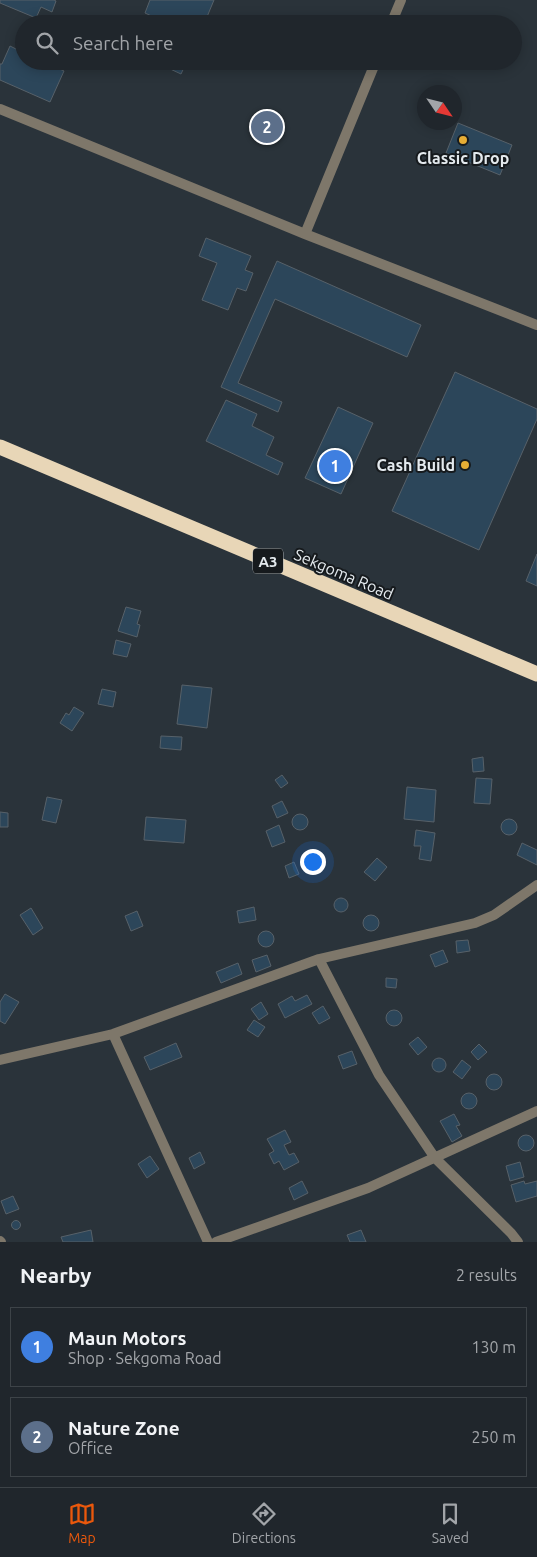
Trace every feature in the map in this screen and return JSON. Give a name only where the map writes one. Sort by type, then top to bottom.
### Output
[{"type":"highway","name":"Sekgoma Road","points":[[0,447],[537,674]]},
{"type":"street","points":[[395,15],[401,0]]},
{"type":"street","points":[[305,234],[372,70]]},
{"type":"street","points":[[0,109],[305,234],[537,325]]},
{"type":"street","points":[[0,441],[52,469]]},
{"type":"street","points":[[0,1060],[113,1034],[319,959],[475,923],[494,915],[517,901],[537,885]]},
{"type":"street","points":[[319,959],[379,1075],[435,1158],[511,1232],[518,1242]]},
{"type":"street","points":[[113,1034],[208,1242]]},
{"type":"street","points":[[216,1242],[368,1188],[537,1111]]},
{"type":"building","points":[[0,0],[56,1],[52,12],[41,7],[37,15],[29,15],[0,3]]},
{"type":"building","points":[[150,0],[214,0],[208,15],[149,15],[145,13]]},
{"type":"building","points":[[10,46],[15,48],[15,70],[64,71],[50,102],[0,80],[0,64],[2,64]]},
{"type":"building","points":[[172,70],[183,70],[181,74]]},
{"type":"building","points":[[462,125],[512,145],[500,175],[446,153],[455,130],[462,130]]},
{"type":"building","points":[[206,238],[251,256],[245,270],[253,273],[246,291],[237,288],[228,310],[202,300],[217,263],[199,256]]},
{"type":"building","points":[[277,261],[421,325],[407,357],[275,299],[238,383],[282,402],[278,412],[221,387]]},
{"type":"building","name":"Cash Build","points":[[455,372],[537,409],[537,419],[479,550],[392,511]]},
{"type":"building","points":[[226,400],[257,414],[252,426],[274,437],[266,455],[283,463],[278,475],[206,441]]},
{"type":"building","points":[[338,407],[373,423],[341,494],[305,478]]},
{"type":"building","points":[[537,554],[537,586],[526,581]]},
{"type":"building","points":[[126,607],[141,611],[137,624],[140,625],[137,637],[118,631]]},
{"type":"building","points":[[116,640],[131,644],[127,657],[113,654]]},
{"type":"building","points":[[182,685],[212,688],[207,728],[177,724]]},
{"type":"building","points":[[102,689],[116,692],[113,707],[98,704]]},
{"type":"building","points":[[74,707],[84,713],[72,731],[60,723],[66,713],[69,715]]},
{"type":"building","points":[[161,736],[182,737],[181,750],[160,748]]},
{"type":"building","points":[[483,757],[484,771],[473,772],[472,759]]},
{"type":"building","points":[[282,775],[288,783],[281,788],[275,780]]},
{"type":"building","points":[[476,778],[492,779],[490,804],[474,803]]},
{"type":"building","points":[[407,787],[436,790],[434,822],[404,819]]},
{"type":"building","points":[[47,797],[62,800],[56,823],[42,820]]},
{"type":"building","points":[[282,801],[288,813],[277,818],[272,806]]},
{"type":"building","points":[[0,812],[8,813],[8,827],[0,827]]},
{"type":"building","points":[[300,814],[308,822],[300,830],[292,822]]},
{"type":"building","points":[[146,817],[186,820],[184,843],[144,840]]},
{"type":"building","points":[[509,819],[515,821],[517,827],[515,833],[509,835],[503,833],[501,827],[503,821]]},
{"type":"building","points":[[279,825],[285,842],[272,847],[266,831]]},
{"type":"building","points":[[416,830],[435,833],[431,861],[419,859],[421,846],[414,846]]},
{"type":"building","points":[[522,843],[537,850],[537,865],[517,855]]},
{"type":"building","points":[[377,858],[387,867],[375,881],[364,872]]},
{"type":"building","points":[[294,862],[299,874],[289,878],[285,866]]},
{"type":"building","points":[[338,898],[344,898],[348,905],[344,912],[338,912],[334,908],[334,902]]},
{"type":"building","points":[[254,907],[256,920],[239,923],[237,911]]},
{"type":"building","points":[[31,908],[43,928],[33,935],[20,915]]},
{"type":"building","points":[[137,911],[143,926],[131,931],[125,916]]},
{"type":"building","points":[[371,915],[379,923],[371,931],[363,923]]},
{"type":"building","points":[[266,931],[274,939],[266,947],[258,939]]},
{"type":"building","points":[[468,940],[470,951],[457,953],[456,941]]},
{"type":"building","points":[[443,950],[448,962],[435,967],[430,955]]},
{"type":"building","points":[[267,955],[271,966],[256,972],[252,960]]},
{"type":"building","points":[[238,963],[242,974],[221,983],[216,972]]},
{"type":"building","points":[[386,978],[397,979],[396,988],[386,987]]},
{"type":"building","points":[[5,994],[19,1002],[5,1024],[0,1021],[0,1002]]},
{"type":"building","points":[[307,995],[312,1004],[285,1018],[278,1004],[292,996],[295,1001]]},
{"type":"building","points":[[261,1002],[268,1014],[259,1020],[251,1009]]},
{"type":"building","points":[[323,1006],[330,1018],[319,1024],[312,1013]]},
{"type":"building","points":[[391,1010],[397,1010],[402,1015],[400,1024],[391,1026],[386,1021],[386,1015]]},
{"type":"building","points":[[254,1020],[265,1027],[258,1037],[247,1030]]},
{"type":"building","points":[[418,1037],[427,1047],[418,1055],[409,1044]]},
{"type":"building","points":[[176,1043],[182,1057],[150,1070],[144,1057]]},
{"type":"building","points":[[479,1044],[487,1052],[478,1060],[471,1052]]},
{"type":"building","points":[[352,1051],[357,1064],[343,1069],[338,1056]]},
{"type":"building","points":[[436,1058],[442,1058],[446,1065],[442,1072],[436,1072],[432,1068],[432,1062]]},
{"type":"building","points":[[462,1060],[471,1067],[462,1079],[453,1072]]},
{"type":"building","points":[[491,1074],[497,1074],[502,1079],[500,1088],[491,1090],[486,1085],[486,1079]]},
{"type":"building","points":[[466,1093],[472,1093],[477,1098],[475,1107],[466,1109],[461,1104],[461,1098]]},
{"type":"building","points":[[454,1114],[460,1125],[456,1126],[462,1136],[452,1142],[440,1121]]},
{"type":"building","points":[[285,1130],[291,1142],[284,1145],[289,1155],[294,1153],[299,1162],[284,1170],[279,1161],[274,1164],[269,1154],[274,1151],[267,1139]]},
{"type":"building","points":[[526,1135],[534,1143],[526,1151],[518,1143]]},
{"type":"building","points":[[200,1152],[205,1163],[194,1169],[189,1158]]},
{"type":"building","points":[[150,1156],[159,1169],[147,1178],[138,1164]]},
{"type":"building","points":[[520,1162],[524,1177],[510,1181],[506,1166]]},
{"type":"building","points":[[302,1181],[308,1193],[294,1200],[289,1188]]},
{"type":"building","points":[[524,1181],[525,1184],[537,1181],[537,1196],[516,1202],[511,1185]]},
{"type":"building","points":[[13,1196],[19,1209],[6,1214],[1,1201]]},
{"type":"building","points":[[16,1220],[21,1225],[16,1230],[11,1225]]},
{"type":"building","points":[[91,1230],[93,1242],[63,1242],[61,1237]]},
{"type":"building","points":[[361,1230],[366,1242],[350,1242],[347,1235]]},
{"type":"place","name":"Nature Zone","points":[[267,127]]},
{"type":"place","name":"Classic Drop","points":[[463,140]]},
{"type":"place","name":"Cash Build","points":[[465,465]]},
{"type":"place","name":"Maun Motors","points":[[335,466]]}]
